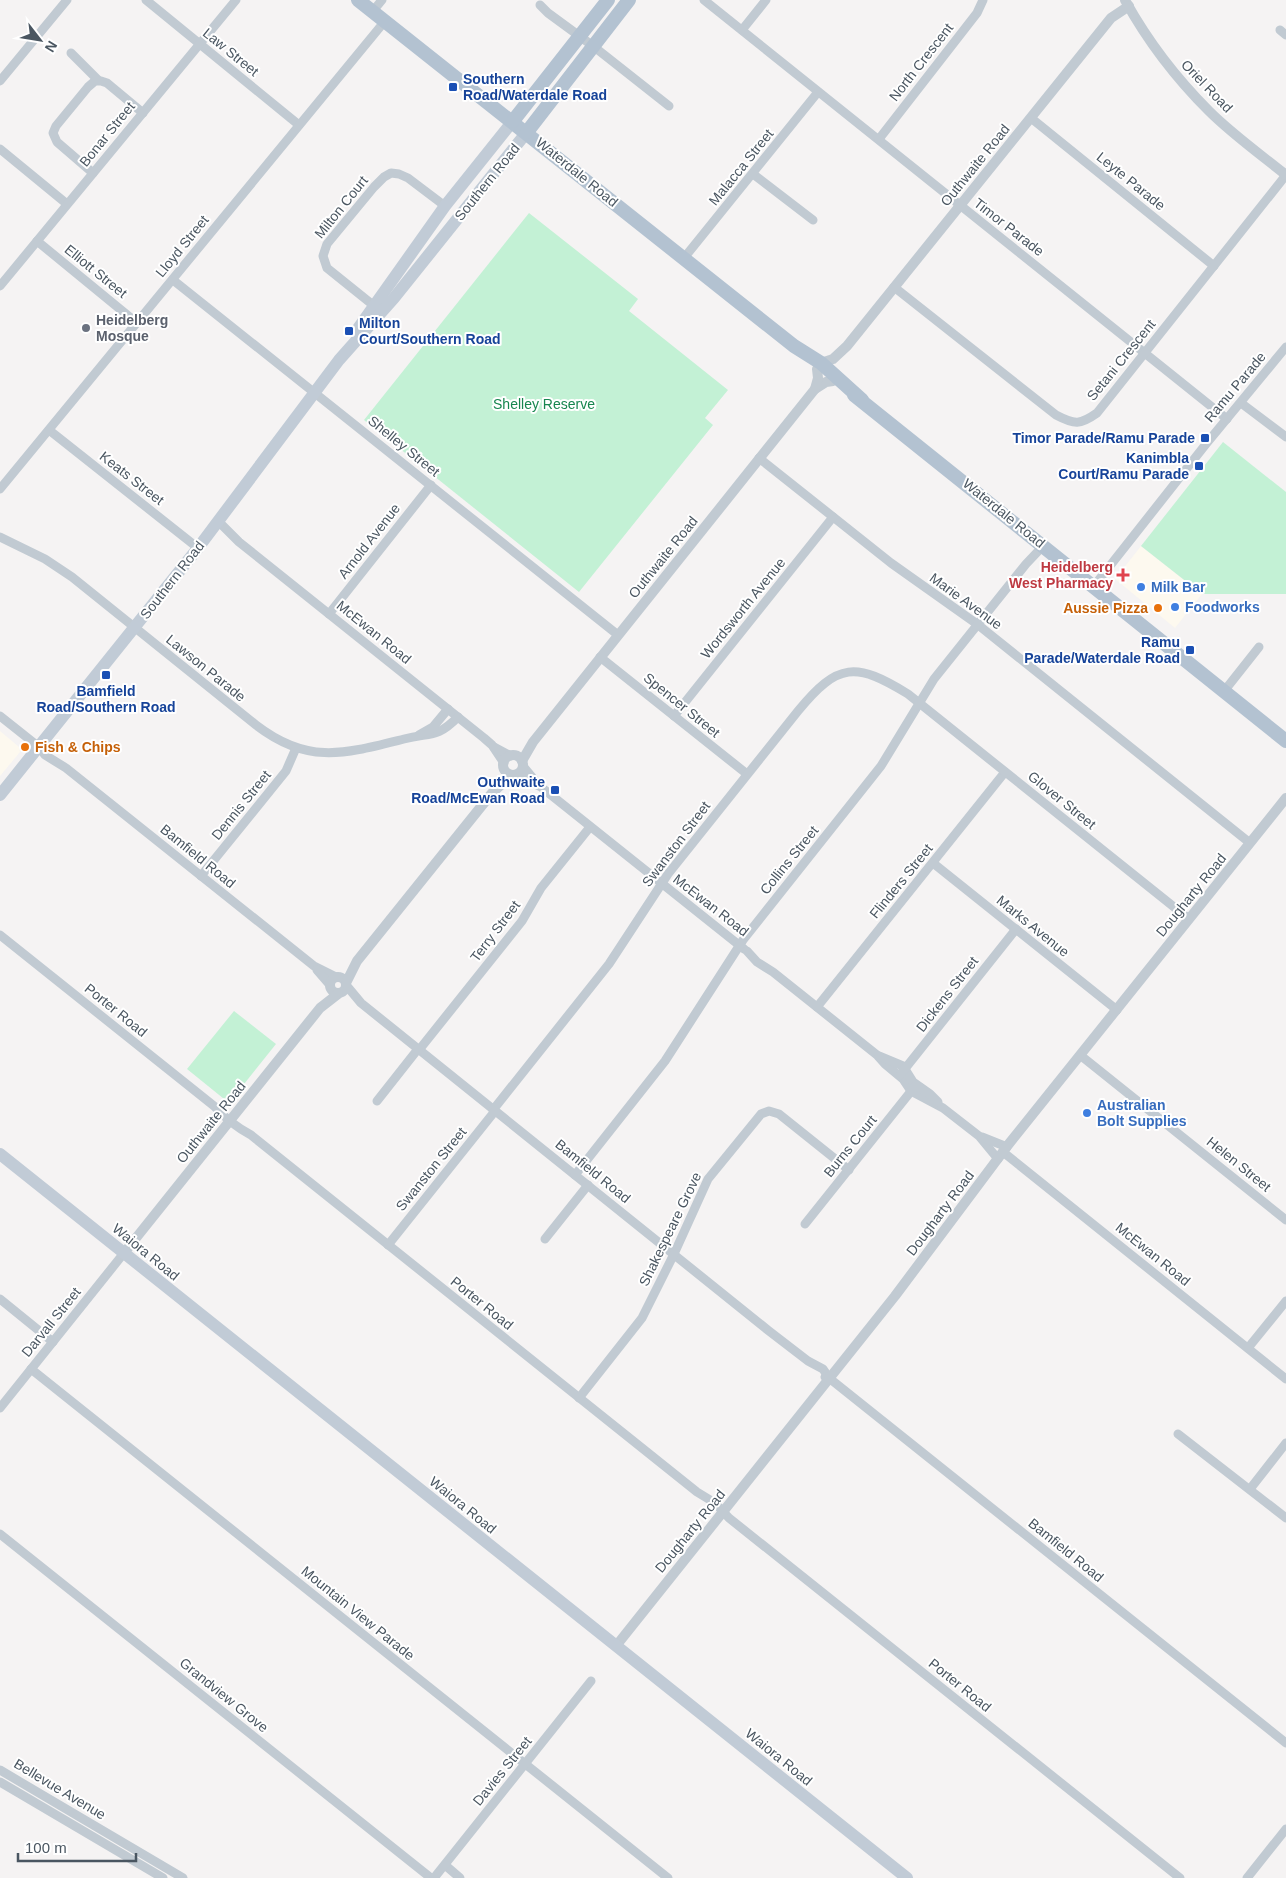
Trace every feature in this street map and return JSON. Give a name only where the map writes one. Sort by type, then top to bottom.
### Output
[{"type":"main road","name":"Waterdale Road","points":[[358,0],[862,400],[1225,690],[1286,741]]},
{"type":"main road","name":"Southern Road","points":[[339,360],[373,305],[445,206],[608,0]]},
{"type":"main road","name":"Southern Road","points":[[0,796],[198,548],[339,360],[394,298],[630,0]]},
{"type":"main road","name":"Waiora Road","points":[[0,1154],[907,1878]]},
{"type":"street","points":[[0,81],[67,0]]},
{"type":"street","name":"Law Street","points":[[146,0],[299,125]]},
{"type":"street","name":"Bonar Street","points":[[2,279],[37,241],[236,0]]},
{"type":"street","points":[[373,11],[382,0]]},
{"type":"street","name":"Timor Parade","points":[[704,0],[959,205],[1146,352],[1227,419]]},
{"type":"street","points":[[742,30],[766,0]]},
{"type":"street","name":"North Crescent","points":[[879,140],[977,12],[983,0]]},
{"type":"street","name":"Outhwaite Road","points":[[124,1253],[815,389],[835,379],[839,364],[848,346],[959,205],[1111,18],[1127,3]]},
{"type":"street","name":"Oriel Road","points":[[1127,3],[1179,80],[1210,112],[1286,175]]},
{"type":"street","points":[[540,5],[669,106]]},
{"type":"street","name":"Lloyd Street","points":[[0,489],[385,21]]},
{"type":"street","points":[[72,54],[98,80],[107,83],[143,113]]},
{"type":"street","points":[[93,173],[59,144],[53,133],[56,126],[88,87],[98,80]]},
{"type":"street","name":"Malacca Street","points":[[684,258],[818,92]]},
{"type":"street","name":"Leyte Parade","points":[[1031,118],[1214,266]]},
{"type":"street","points":[[0,149],[68,204]]},
{"type":"street","name":"Milton Court","points":[[373,305],[327,268],[323,256],[327,244],[374,187],[391,173],[403,175],[445,206]]},
{"type":"street","points":[[753,174],[813,220]]},
{"type":"street","name":"Setani Crescent","points":[[894,287],[1056,415],[1069,422],[1084,422],[1097,412],[1286,175]]},
{"type":"street","name":"Elliott Street","points":[[37,241],[137,323]]},
{"type":"street","name":"Shelley Street","points":[[172,280],[618,634]]},
{"type":"street","name":"Outhwaite Road","points":[[819,366],[832,359],[848,346]]},
{"type":"street","name":"Ramu Parade","points":[[1094,586],[1286,347]]},
{"type":"street","points":[[815,389],[819,366]]},
{"type":"street","points":[[1241,403],[1286,437]]},
{"type":"street","name":"Keats Street","points":[[49,430],[198,548]]},
{"type":"street","name":"Marie Avenue","points":[[759,458],[891,563],[977,624],[1250,842]]},
{"type":"street","name":"Arnold Avenue","points":[[329,614],[431,485]]},
{"type":"street","name":"Wordsworth Avenue","points":[[674,716],[833,518]]},
{"type":"street","name":"McEwan Road","points":[[216,524],[458,717],[513,765],[590,827],[744,948],[757,962],[773,972],[817,1007],[877,1055],[885,1064],[903,1072],[914,1088],[930,1094],[942,1108],[1003,1152],[1286,1379]]},
{"type":"street","name":"Lawson Parade","points":[[0,537],[45,559],[72,577],[264,731],[285,744],[319,753],[356,751],[440,732],[458,717]]},
{"type":"street","name":"Collins Street","points":[[575,1174],[660,1068],[744,948],[876,773],[934,678],[1042,544]]},
{"type":"street","points":[[1225,690],[1259,647]]},
{"type":"street","name":"Spencer Street","points":[[600,657],[747,774]]},
{"type":"street","name":"Swanston Street","points":[[388,1245],[609,964],[662,884],[747,774],[813,694],[826,683],[845,672],[854,670],[878,677],[918,702]]},
{"type":"street","name":"Glover Street","points":[[918,702],[1189,919]]},
{"type":"street","name":"Lawson Parade","points":[[416,736],[433,726],[448,709]]},
{"type":"street","name":"Bamfield Road","points":[[0,716],[39,747],[45,755],[66,768],[808,1361],[819,1373],[829,1378],[1286,1743]]},
{"type":"street","name":"Dennis Street","points":[[201,876],[286,771],[296,748]]},
{"type":"street","name":"Flinders Street","points":[[817,1007],[1005,772]]},
{"type":"street","name":"Dougharty Road","points":[[616,1646],[895,1296],[1003,1152],[1286,798]]},
{"type":"street","name":"Terry Street","points":[[377,1101],[522,921],[541,888],[590,827]]},
{"type":"street","name":"Marks Avenue","points":[[933,863],[1116,1010]]},
{"type":"street","name":"Dickens Street","points":[[903,1072],[1016,929]]},
{"type":"street","name":"Porter Road","points":[[0,935],[697,1492],[711,1508],[722,1512],[1180,1878]]},
{"type":"street","name":"Helen Street","points":[[1080,1055],[1286,1220]]},
{"type":"street","name":"Burns Court","points":[[806,1224],[914,1088]]},
{"type":"street","name":"Shakespeare Grove","points":[[579,1398],[638,1324],[674,1254],[710,1176],[753,1122],[765,1112],[769,1111],[779,1114],[848,1170]]},
{"type":"street","name":"McEwan Road","points":[[979,1136],[1003,1152]]},
{"type":"street","points":[[545,1238],[588,1185]]},
{"type":"street","name":"Darvall Street","points":[[0,1408],[124,1253]]},
{"type":"street","points":[[0,1299],[53,1342]]},
{"type":"street","points":[[1248,1348],[1286,1301]]},
{"type":"street","name":"Mountain View Parade","points":[[31,1369],[668,1878]]},
{"type":"street","points":[[1178,1434],[1286,1518]]},
{"type":"street","points":[[1250,1489],[1286,1443]]},
{"type":"street","name":"Grandview Grove","points":[[0,1534],[433,1878]]},
{"type":"street","name":"Davies Street","points":[[433,1878],[591,1681]]},
{"type":"street","name":"Bellevue Avenue","points":[[0,1770],[183,1878]]},
{"type":"street","name":"Bellevue Avenue","points":[[0,1782],[163,1878]]},
{"type":"street","points":[[1248,1878],[1286,1829]]},
{"type":"street","points":[[445,1865],[460,1878]]},
{"type":"shaded area","points":[[1141,546],[1202,594],[1175,628],[1115,579]]},
{"type":"shaded area","points":[[0,731],[19,747],[20,752],[0,776]]},
{"type":"green space","name":"Shelley Reserve","points":[[529,213],[638,299],[629,311],[728,390],[705,418],[713,425],[579,592],[364,420]]},
{"type":"green space","points":[[1223,442],[1286,492],[1286,594],[1202,594],[1141,546]]},
{"type":"green space","points":[[234,1011],[276,1044],[229,1103],[187,1069]]},
{"type":"place","name":"Southern Road/Waterdale Road","points":[[453,87]]},
{"type":"place","name":"Heidelberg Mosque","points":[[86,328]]},
{"type":"place","name":"Milton Court/Southern Road","points":[[349,331]]},
{"type":"place","name":"Timor Parade/Ramu Parade","points":[[1205,438]]},
{"type":"place","name":"Kanimbla Court/Ramu Parade","points":[[1199,466]]},
{"type":"place","name":"Heidelberg West Pharmacy","points":[[1123,575]]},
{"type":"place","name":"Milk Bar","points":[[1141,587]]},
{"type":"place","name":"Foodworks","points":[[1175,607]]},
{"type":"place","name":"Aussie Pizza","points":[[1158,608]]},
{"type":"place","name":"Ramu Parade/Waterdale Road","points":[[1190,650]]},
{"type":"place","name":"Bamfield Road/Southern Road","points":[[106,675]]},
{"type":"place","name":"Fish & Chips","points":[[25,747]]},
{"type":"place","name":"Outhwaite Road/McEwan Road","points":[[555,790]]},
{"type":"place","name":"Australian Bolt Supplies","points":[[1087,1113]]}]
